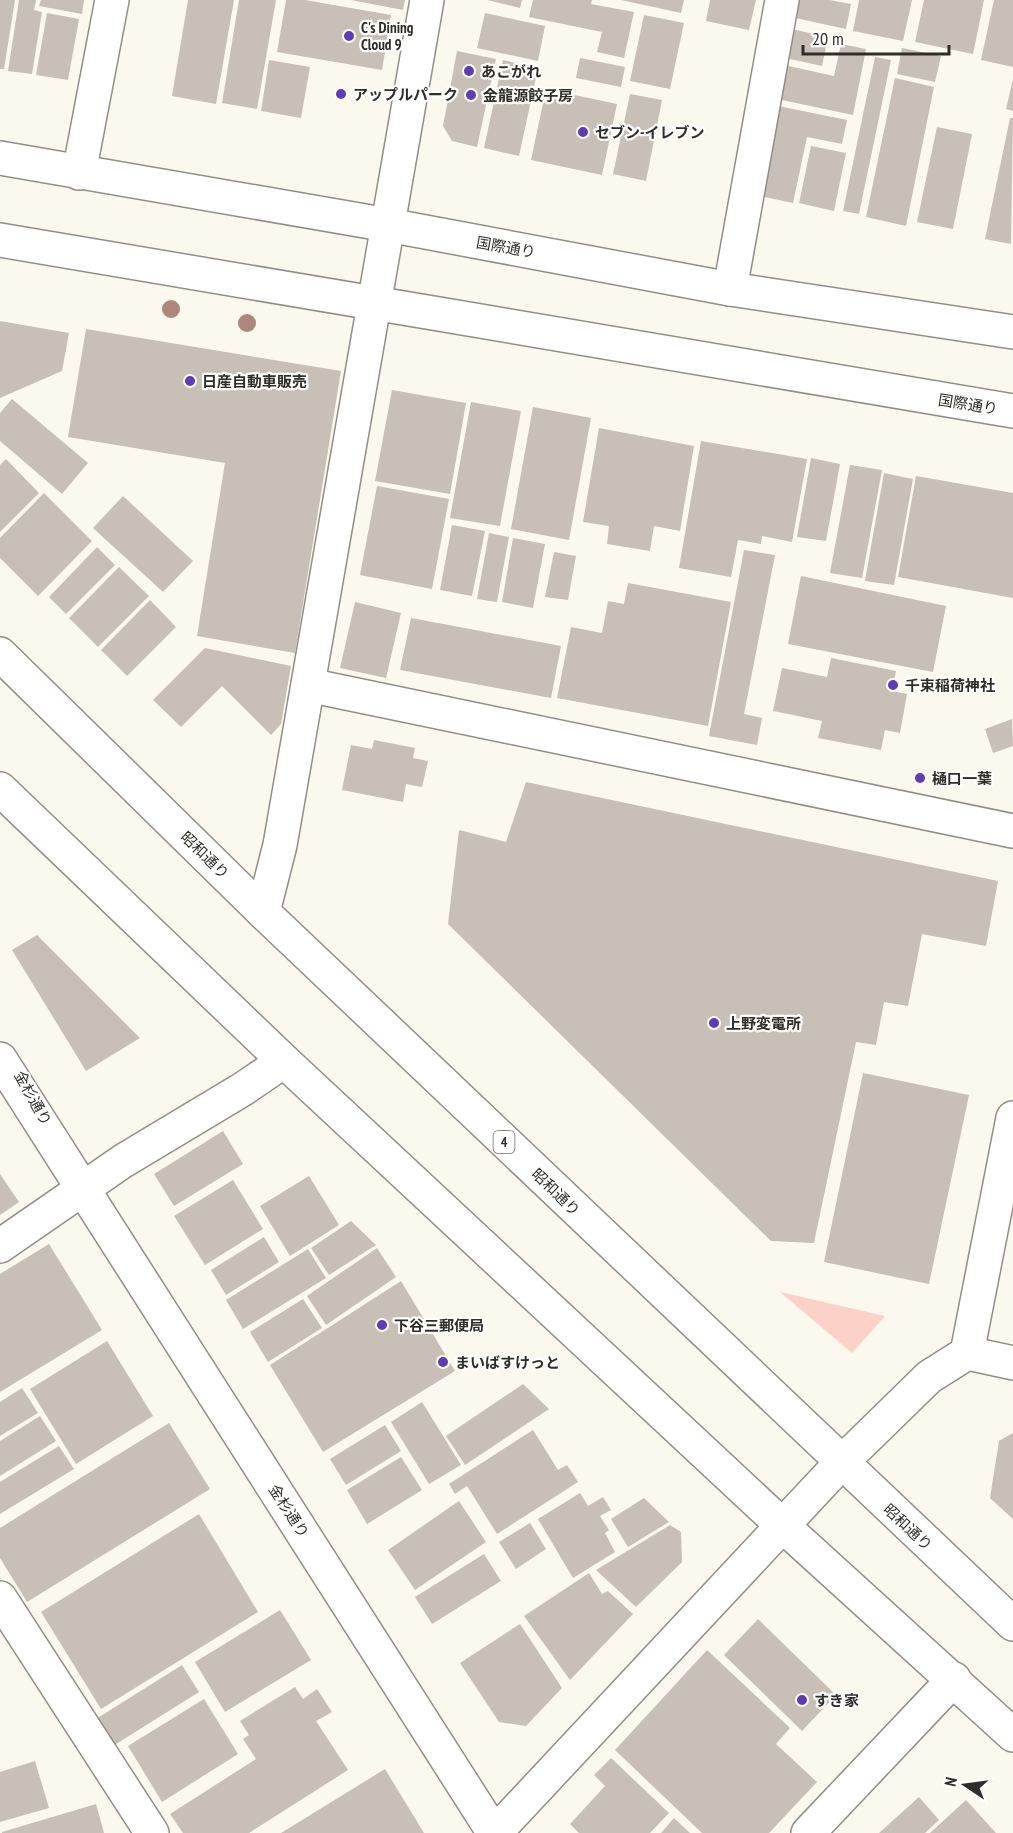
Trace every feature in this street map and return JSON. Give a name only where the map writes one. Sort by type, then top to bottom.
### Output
[{"type":"main road","points":[[79,173],[111,0]]},
{"type":"main road","points":[[263,912],[280,845],[427,0]]},
{"type":"main road","points":[[730,289],[782,0]]},
{"type":"main road","name":"国際通り","points":[[0,158],[388,225],[730,289],[1013,332]]},
{"type":"main road","name":"国際通り","points":[[0,240],[375,302],[720,364],[1013,411]]},
{"type":"main road","name":"昭和通り","points":[[0,654],[263,912],[1013,1624]]},
{"type":"main road","points":[[308,685],[1013,831]]},
{"type":"main road","points":[[0,789],[284,1060],[783,1526],[1013,1735]]},
{"type":"main road","name":"金杉通り","points":[[0,1037],[83,1189]]},
{"type":"main road","name":"金杉通り","points":[[0,1059],[495,1833]]},
{"type":"main road","points":[[0,1246],[123,1161],[243,1089],[284,1060]]},
{"type":"main road","points":[[967,1353],[1001,1190],[1013,1118]]},
{"type":"main road","points":[[495,1833],[841,1463],[929,1377],[967,1353],[1013,1363]]},
{"type":"main road","points":[[0,1598],[152,1833]]},
{"type":"main road","points":[[822,1828],[954,1679]]},
{"type":"shaded area","points":[[780,1292],[885,1316],[852,1353]]},
{"type":"building","points":[[0,0],[15,0],[4,69],[0,69]]},
{"type":"building","points":[[19,0],[36,0],[34,10],[42,12],[32,74],[8,71]]},
{"type":"building","points":[[41,0],[84,0],[82,14],[39,6]]},
{"type":"building","points":[[188,0],[234,0],[216,104],[172,96]]},
{"type":"building","points":[[239,0],[276,0],[257,109],[222,103]]},
{"type":"building","points":[[286,0],[305,0],[391,15],[382,70],[277,52]]},
{"type":"building","points":[[351,0],[405,0],[403,10]]},
{"type":"building","points":[[487,0],[522,0],[520,8]]},
{"type":"building","points":[[533,0],[592,0],[591,4],[634,12],[624,58],[597,52],[602,32],[529,17]]},
{"type":"building","points":[[621,0],[684,0],[681,13]]},
{"type":"building","points":[[710,0],[756,0],[749,30],[706,21]]},
{"type":"building","points":[[790,0],[830,0],[851,4],[846,29],[786,16]]},
{"type":"building","points":[[859,0],[912,0],[903,41],[853,31]]},
{"type":"building","points":[[924,0],[984,0],[973,54],[915,42]]},
{"type":"building","points":[[994,0],[1013,0],[1013,67],[981,60]]},
{"type":"building","points":[[47,13],[79,19],[68,80],[36,75]]},
{"type":"building","points":[[485,13],[545,26],[538,61],[477,48]]},
{"type":"building","points":[[644,15],[684,23],[670,89],[630,81]]},
{"type":"building","points":[[787,28],[828,37],[822,66],[781,57]]},
{"type":"building","points":[[841,44],[866,49],[853,115],[777,99],[784,65],[834,76]]},
{"type":"building","points":[[902,48],[941,56],[935,82],[897,74]]},
{"type":"building","points":[[457,51],[496,59],[477,147],[452,141],[443,126]]},
{"type":"building","points":[[875,57],[891,60],[859,214],[843,211]]},
{"type":"building","points":[[580,58],[625,67],[621,87],[576,78]]},
{"type":"building","points":[[269,60],[310,67],[301,118],[261,111]]},
{"type":"building","points":[[503,60],[538,68],[519,156],[484,148]]},
{"type":"building","points":[[895,78],[934,87],[906,226],[866,217]]},
{"type":"building","points":[[1013,79],[1013,111],[1006,109]]},
{"type":"building","points":[[546,89],[617,104],[602,175],[531,160]]},
{"type":"building","points":[[630,94],[662,100],[646,181],[613,174]]},
{"type":"building","points":[[778,106],[847,120],[842,144],[807,137],[793,203],[759,196]]},
{"type":"building","points":[[1010,118],[1013,118],[1011,244],[985,239]]},
{"type":"building","points":[[937,127],[972,134],[953,229],[917,222]]},
{"type":"building","points":[[811,146],[846,153],[834,211],[799,203]]},
{"type":"building","points":[[0,321],[69,333],[62,371],[0,398]]},
{"type":"building","points":[[86,329],[341,371],[295,653],[197,636],[225,463],[68,437]]},
{"type":"building","points":[[392,390],[466,403],[450,494],[375,481]]},
{"type":"building","points":[[12,399],[88,463],[62,494],[0,441],[0,413]]},
{"type":"building","points":[[471,402],[521,411],[500,526],[450,518]]},
{"type":"building","points":[[533,407],[591,418],[569,540],[511,529]]},
{"type":"building","points":[[599,428],[694,446],[680,531],[654,526],[650,551],[607,544],[609,526],[583,522]]},
{"type":"building","points":[[701,441],[807,459],[792,542],[762,536],[761,544],[738,540],[731,577],[679,568]]},
{"type":"building","points":[[811,458],[840,464],[826,541],[797,537]]},
{"type":"building","points":[[6,459],[39,493],[0,532],[0,465]]},
{"type":"building","points":[[850,465],[882,470],[862,578],[830,573]]},
{"type":"building","points":[[884,473],[913,479],[894,585],[865,581]]},
{"type":"building","points":[[916,476],[1013,493],[1013,598],[898,577]]},
{"type":"building","points":[[377,486],[449,499],[432,589],[360,575]]},
{"type":"building","points":[[44,493],[92,541],[38,596],[0,558],[0,538]]},
{"type":"building","points":[[123,496],[193,561],[163,592],[93,528]]},
{"type":"building","points":[[452,525],[485,531],[472,596],[440,590]]},
{"type":"building","points":[[489,533],[509,537],[497,602],[477,599]]},
{"type":"building","points":[[513,538],[545,544],[533,608],[502,602]]},
{"type":"building","points":[[97,547],[115,565],[66,614],[49,597]]},
{"type":"building","points":[[744,550],[775,555],[744,714],[762,718],[757,745],[709,736]]},
{"type":"building","points":[[554,552],[576,556],[568,600],[545,597]]},
{"type":"building","points":[[119,567],[149,596],[98,647],[69,618]]},
{"type":"building","points":[[801,576],[946,606],[933,672],[788,644]]},
{"type":"building","points":[[628,583],[731,602],[708,726],[557,698],[571,627],[602,633],[608,601],[624,604]]},
{"type":"building","points":[[150,600],[176,627],[127,676],[101,650]]},
{"type":"building","points":[[355,602],[401,613],[386,678],[340,668]]},
{"type":"building","points":[[411,618],[561,646],[551,698],[400,670]]},
{"type":"building","points":[[205,648],[291,666],[281,724],[271,735],[222,686],[181,727],[153,700]]},
{"type":"building","points":[[831,658],[896,671],[892,691],[907,694],[900,733],[885,730],[881,750],[818,738],[822,721],[773,711],[782,668],[827,677]]},
{"type":"building","points":[[1012,719],[1013,746],[993,753],[985,729]]},
{"type":"building","points":[[374,740],[415,748],[413,758],[428,761],[422,787],[406,784],[403,802],[342,790],[351,745],[372,749]]},
{"type":"building","name":"上野変電所","points":[[526,782],[998,881],[986,946],[922,934],[908,1006],[884,1002],[876,1045],[856,1042],[814,1243],[771,1241],[448,924],[459,830],[506,842]]},
{"type":"building","points":[[37,935],[140,1038],[86,1071],[12,950]]},
{"type":"building","points":[[863,1073],[969,1095],[929,1284],[824,1262]]},
{"type":"building","points":[[223,1131],[243,1164],[174,1206],[154,1174]]},
{"type":"building","points":[[0,1174],[19,1202],[0,1215]]},
{"type":"building","points":[[309,1176],[339,1225],[290,1256],[260,1206]]},
{"type":"building","points":[[233,1180],[263,1229],[205,1265],[174,1216]]},
{"type":"building","points":[[351,1221],[376,1245],[329,1275],[311,1248]]},
{"type":"building","points":[[264,1237],[279,1262],[226,1295],[211,1270]]},
{"type":"building","points":[[49,1244],[102,1330],[0,1392],[0,1274]]},
{"type":"building","points":[[377,1248],[396,1277],[326,1325],[307,1296]]},
{"type":"building","points":[[308,1249],[326,1278],[243,1329],[226,1300]]},
{"type":"building","points":[[401,1281],[455,1371],[323,1452],[270,1365]]},
{"type":"building","points":[[303,1299],[322,1328],[268,1362],[250,1332]]},
{"type":"building","points":[[107,1341],[153,1416],[76,1464],[30,1389]]},
{"type":"building","points":[[523,1384],[549,1409],[465,1465],[446,1436]]},
{"type":"building","points":[[22,1388],[38,1413],[0,1436],[0,1402]]},
{"type":"building","points":[[422,1402],[461,1465],[429,1484],[391,1422]]},
{"type":"building","points":[[40,1416],[56,1441],[0,1476],[0,1441]]},
{"type":"building","points":[[169,1423],[210,1489],[27,1602],[0,1558],[0,1528]]},
{"type":"building","points":[[385,1425],[401,1451],[346,1485],[330,1459]]},
{"type":"building","points":[[533,1430],[558,1470],[567,1465],[578,1482],[497,1534],[467,1486],[455,1494],[449,1484]]},
{"type":"building","points":[[1013,1433],[1013,1519],[990,1498],[999,1441]]},
{"type":"building","points":[[59,1446],[74,1469],[0,1514],[0,1482]]},
{"type":"building","points":[[401,1457],[422,1490],[367,1524],[347,1490]]},
{"type":"building","points":[[580,1493],[588,1506],[603,1497],[611,1510],[600,1516],[609,1530],[605,1533],[615,1552],[573,1578],[538,1519]]},
{"type":"building","points":[[644,1498],[669,1522],[628,1547],[611,1519]]},
{"type":"building","points":[[459,1501],[486,1542],[415,1590],[388,1550]]},
{"type":"building","points":[[199,1514],[258,1612],[101,1709],[41,1612]]},
{"type":"building","points":[[530,1523],[546,1549],[516,1569],[499,1542]]},
{"type":"building","points":[[670,1525],[681,1532],[682,1562],[636,1607],[596,1570]]},
{"type":"building","points":[[484,1554],[501,1581],[432,1624],[415,1597]]},
{"type":"building","points":[[589,1573],[602,1594],[608,1591],[633,1614],[570,1680],[524,1616]]},
{"type":"building","points":[[280,1610],[311,1660],[225,1712],[195,1662]]},
{"type":"building","points":[[758,1619],[836,1695],[802,1731],[724,1655]]},
{"type":"building","points":[[520,1624],[562,1688],[526,1726],[499,1722],[460,1663]]},
{"type":"building","points":[[707,1650],[790,1728],[776,1744],[817,1782],[769,1833],[702,1833],[615,1750]]},
{"type":"building","points":[[182,1665],[199,1692],[113,1746],[96,1719]]},
{"type":"building","points":[[295,1687],[303,1699],[317,1689],[332,1712],[316,1721],[348,1770],[249,1833],[183,1833],[170,1814],[256,1759],[243,1739],[249,1735],[240,1721]]},
{"type":"building","points":[[204,1699],[238,1754],[162,1802],[128,1746]]},
{"type":"building","points":[[611,1758],[669,1813],[650,1833],[579,1833],[570,1824],[605,1786],[594,1775]]},
{"type":"building","points":[[35,1761],[49,1808],[0,1822],[0,1772]]},
{"type":"building","points":[[385,1769],[424,1833],[281,1833]]},
{"type":"building","points":[[919,1797],[939,1820],[925,1833],[879,1833]]},
{"type":"building","points":[[966,1800],[996,1833],[930,1833]]},
{"type":"building","points":[[96,1804],[104,1833],[2,1833],[2,1832]]},
{"type":"building","points":[[674,1818],[690,1833],[661,1833]]},
{"type":"place","name":"C's Dining Cloud 9","points":[[349,36]]},
{"type":"place","name":"あこがれ","points":[[469,71]]},
{"type":"place","name":"アップルパーク","points":[[341,94]]},
{"type":"place","name":"金龍源餃子房","points":[[471,95]]},
{"type":"place","name":"セブン-イレブン","points":[[583,132]]},
{"type":"place","name":"日産自動車販売","points":[[190,381]]},
{"type":"place","name":"千束稲荷神社","points":[[893,685]]},
{"type":"place","name":"樋口一葉","points":[[920,778]]},
{"type":"place","name":"上野変電所","points":[[714,1023]]},
{"type":"place","name":"下谷三郵便局","points":[[382,1325]]},
{"type":"place","name":"まいばすけっと","points":[[443,1362]]},
{"type":"place","name":"すき家","points":[[802,1700]]}]
